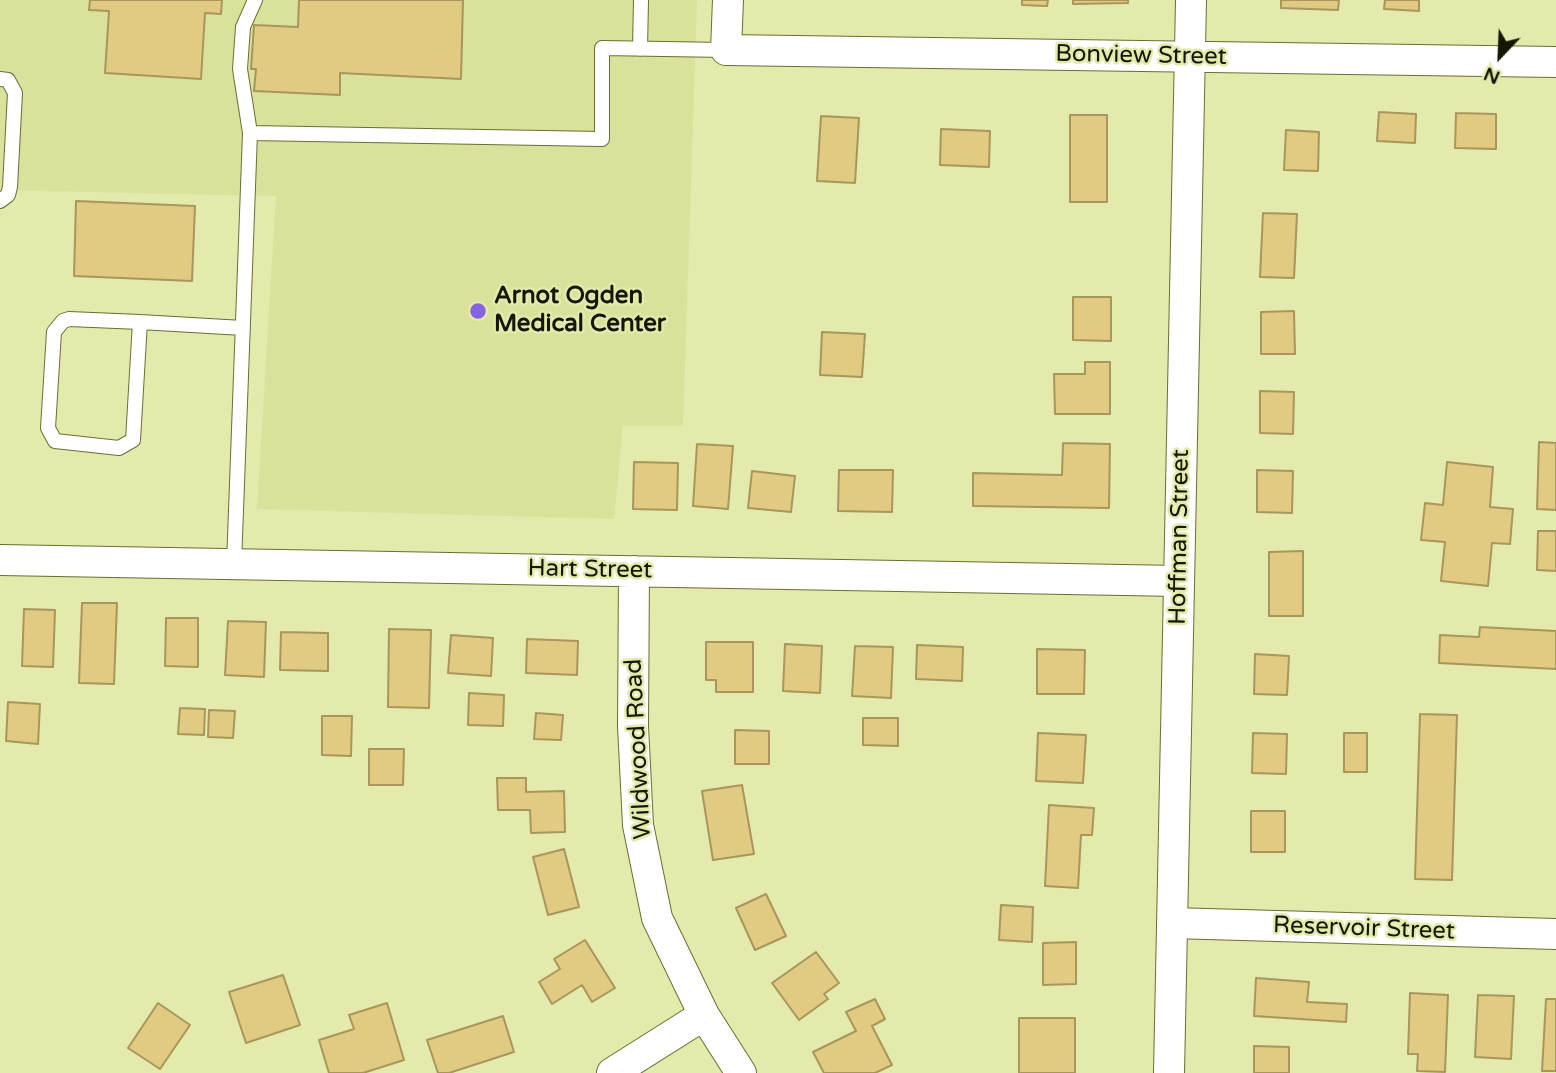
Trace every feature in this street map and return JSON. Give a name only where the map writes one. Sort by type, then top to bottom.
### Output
[{"type":"street","points":[[726,50],[728,0]]},
{"type":"street","name":"Hoffman Street","points":[[1169,1073],[1191,0]]},
{"type":"street","name":"Bonview Street","points":[[726,50],[1556,62]]},
{"type":"street","name":"Hart Street","points":[[0,560],[1179,581]]},
{"type":"street","name":"Wildwood Road","points":[[634,571],[633,726],[638,825],[657,918],[704,1015],[741,1073]]},
{"type":"street","name":"Reservoir Street","points":[[1172,923],[1556,934]]},
{"type":"street","points":[[612,1073],[704,1015]]},
{"type":"lane","points":[[233,564],[250,133],[240,69],[243,27],[255,0]]},
{"type":"lane","points":[[640,49],[642,0]]},
{"type":"lane","points":[[250,133],[602,139],[602,48],[726,50]]},
{"type":"lane","points":[[0,79],[8,80],[15,93],[10,187],[8,195],[0,201]]},
{"type":"lane","points":[[140,322],[133,440],[119,448],[55,441],[48,428],[54,332],[58,325],[69,319],[140,322],[243,328]]},
{"type":"shaded area","name":"Arnot Ogden Medical Center","points":[[0,0],[697,0],[683,426],[623,426],[614,519],[257,509],[276,196],[0,190]]},
{"type":"building","points":[[90,0],[222,0],[221,14],[205,13],[201,79],[105,73],[109,11],[89,10]]},
{"type":"building","points":[[299,0],[463,0],[461,79],[340,73],[340,95],[254,91],[256,69],[251,69],[254,25],[298,27]]},
{"type":"building","points":[[1022,0],[1048,0],[1047,6],[1022,5]]},
{"type":"building","points":[[1073,0],[1128,0],[1128,3],[1073,4]]},
{"type":"building","points":[[1281,0],[1339,0],[1338,10],[1281,8]]},
{"type":"building","points":[[1385,0],[1419,0],[1419,11],[1384,9]]},
{"type":"building","points":[[1379,112],[1416,114],[1415,143],[1377,141]]},
{"type":"building","points":[[1456,113],[1496,114],[1496,149],[1455,148]]},
{"type":"building","points":[[1070,115],[1107,115],[1107,202],[1070,202]]},
{"type":"building","points":[[821,116],[859,118],[855,183],[817,181]]},
{"type":"building","points":[[941,129],[990,131],[989,167],[940,165]]},
{"type":"building","points":[[1286,130],[1319,132],[1318,171],[1284,170]]},
{"type":"building","points":[[76,201],[195,206],[192,281],[74,276]]},
{"type":"building","points":[[1263,213],[1297,214],[1294,278],[1260,277]]},
{"type":"building","points":[[1073,297],[1111,297],[1111,341],[1073,340]]},
{"type":"building","points":[[1294,311],[1295,354],[1261,354],[1261,312]]},
{"type":"building","points":[[822,332],[865,334],[862,377],[820,375]]},
{"type":"building","points":[[1085,362],[1110,362],[1110,414],[1055,414],[1054,374],[1085,374]]},
{"type":"building","points":[[1260,391],[1294,392],[1293,434],[1260,433]]},
{"type":"building","points":[[1539,442],[1556,443],[1556,510],[1537,509]]},
{"type":"building","points":[[1063,443],[1110,444],[1109,508],[973,506],[973,473],[1062,475]]},
{"type":"building","points":[[697,444],[733,446],[728,509],[693,506]]},
{"type":"building","points":[[634,462],[678,463],[677,510],[633,509]]},
{"type":"building","points":[[1447,462],[1493,467],[1490,507],[1513,509],[1510,544],[1492,543],[1488,586],[1441,581],[1445,542],[1421,540],[1425,503],[1443,505]]},
{"type":"building","points":[[839,470],[893,470],[892,512],[838,511]]},
{"type":"building","points":[[1257,470],[1293,471],[1292,513],[1257,512]]},
{"type":"building","points":[[752,471],[795,476],[791,512],[748,508]]},
{"type":"building","points":[[1538,531],[1556,531],[1556,571],[1537,570]]},
{"type":"building","points":[[1303,551],[1303,616],[1269,616],[1269,552]]},
{"type":"building","points":[[82,603],[117,603],[114,684],[79,683]]},
{"type":"building","points":[[24,609],[55,610],[53,667],[22,666]]},
{"type":"building","points":[[166,618],[198,618],[198,667],[165,666]]},
{"type":"building","points":[[228,621],[266,622],[264,677],[225,675]]},
{"type":"building","points":[[1480,627],[1556,631],[1556,669],[1439,663],[1440,635],[1479,637]]},
{"type":"building","points":[[389,629],[431,630],[429,708],[388,707]]},
{"type":"building","points":[[281,632],[328,633],[328,671],[280,670]]},
{"type":"building","points":[[451,635],[493,638],[491,676],[448,673]]},
{"type":"building","points":[[527,639],[578,641],[577,675],[526,673]]},
{"type":"building","points":[[706,642],[753,642],[753,692],[716,692],[716,680],[706,680]]},
{"type":"building","points":[[785,644],[822,646],[820,693],[783,691]]},
{"type":"building","points":[[917,645],[963,647],[962,681],[916,679]]},
{"type":"building","points":[[855,646],[893,647],[891,698],[852,696]]},
{"type":"building","points":[[1037,649],[1085,650],[1084,694],[1037,694]]},
{"type":"building","points":[[1255,654],[1289,656],[1287,695],[1254,694]]},
{"type":"building","points":[[469,693],[504,695],[503,726],[468,725]]},
{"type":"building","points":[[8,702],[40,704],[38,744],[6,741]]},
{"type":"building","points":[[180,708],[205,709],[204,735],[178,734]]},
{"type":"building","points":[[209,710],[235,711],[233,738],[208,737]]},
{"type":"building","points":[[536,713],[563,715],[561,740],[534,739]]},
{"type":"building","points":[[1420,714],[1457,715],[1452,880],[1415,879]]},
{"type":"building","points":[[322,716],[352,716],[351,756],[322,755]]},
{"type":"building","points":[[863,718],[898,718],[898,746],[863,745]]},
{"type":"building","points":[[735,730],[769,731],[769,764],[735,764]]},
{"type":"building","points":[[1038,733],[1086,735],[1083,783],[1036,781]]},
{"type":"building","points":[[1253,733],[1287,734],[1286,774],[1252,773]]},
{"type":"building","points":[[1344,733],[1367,733],[1367,772],[1344,772]]},
{"type":"building","points":[[369,749],[404,749],[403,785],[369,785]]},
{"type":"building","points":[[497,778],[526,778],[526,792],[564,791],[565,832],[531,833],[530,810],[498,810]]},
{"type":"building","points":[[742,785],[754,854],[713,860],[702,791]]},
{"type":"building","points":[[1049,805],[1094,808],[1092,835],[1081,835],[1078,888],[1045,886]]},
{"type":"building","points":[[1251,811],[1285,811],[1285,852],[1251,852]]},
{"type":"building","points":[[564,849],[579,907],[548,915],[533,857]]},
{"type":"building","points":[[766,894],[786,936],[755,950],[736,908]]},
{"type":"building","points":[[1001,905],[1033,907],[1032,942],[999,940]]},
{"type":"building","points":[[585,940],[615,988],[592,1002],[582,985],[552,1004],[539,982],[560,969],[554,959]]},
{"type":"building","points":[[1076,942],[1076,984],[1043,985],[1043,943]]},
{"type":"building","points":[[816,952],[839,983],[824,994],[828,999],[799,1020],[772,983]]},
{"type":"building","points":[[283,975],[300,1025],[246,1043],[229,992]]},
{"type":"building","points":[[1256,978],[1309,982],[1307,1002],[1347,1004],[1346,1022],[1254,1016]]},
{"type":"building","points":[[1410,993],[1448,995],[1445,1072],[1417,1071],[1418,1054],[1408,1054]]},
{"type":"building","points":[[1478,995],[1514,996],[1511,1059],[1475,1057]]},
{"type":"building","points":[[875,999],[885,1019],[872,1026],[892,1065],[875,1073],[824,1073],[813,1052],[856,1031],[846,1012]]},
{"type":"building","points":[[1546,999],[1556,999],[1556,1071],[1542,1071]]},
{"type":"building","points":[[158,1003],[190,1025],[160,1069],[128,1048]]},
{"type":"building","points":[[387,1003],[404,1060],[363,1073],[329,1073],[319,1040],[354,1029],[349,1015]]},
{"type":"building","points":[[503,1016],[514,1052],[449,1073],[438,1073],[427,1040]]},
{"type":"building","points":[[1019,1018],[1075,1018],[1075,1073],[1019,1073]]},
{"type":"building","points":[[1254,1046],[1289,1047],[1289,1073],[1254,1073]]},
{"type":"place","name":"Arnot Ogden Medical Center","points":[[478,311]]}]
